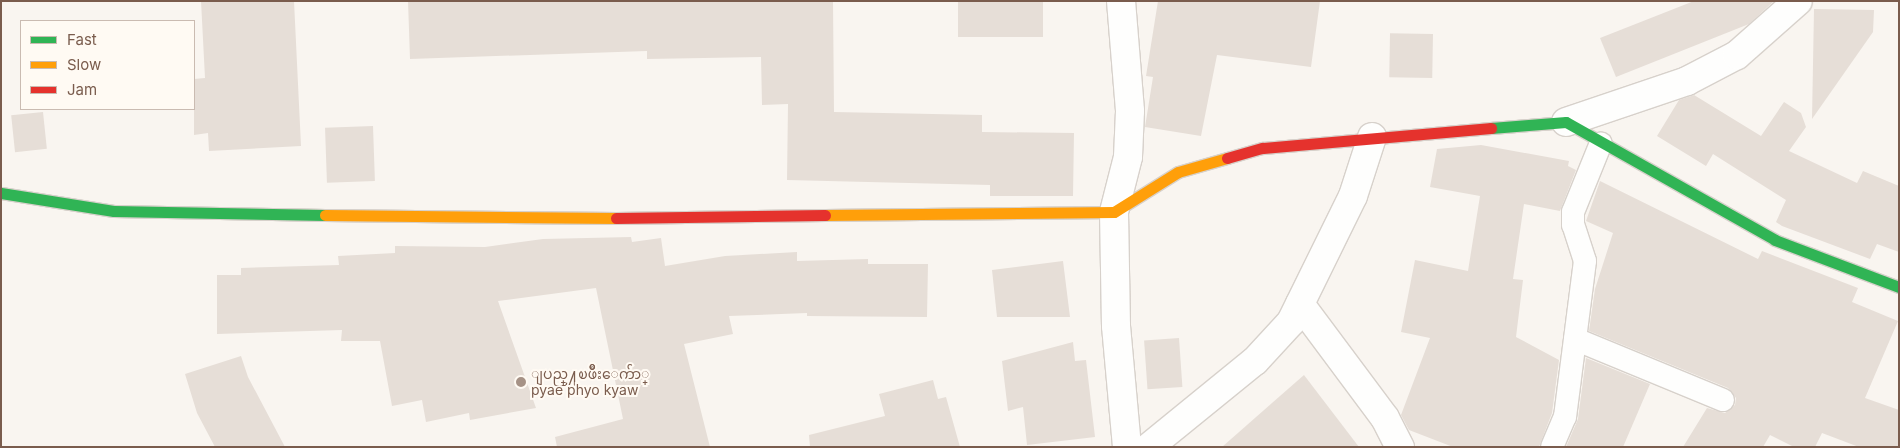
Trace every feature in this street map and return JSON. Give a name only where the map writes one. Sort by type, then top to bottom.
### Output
[{"type":"street","points":[[1121,1],[1130,111],[1128,157],[1114,212],[1116,326],[1126,447]]},
{"type":"street","points":[[1,193],[114,211],[501,219],[1114,212],[1178,172],[1222,157],[1263,148],[1372,137],[1566,122],[1687,81],[1737,55],[1798,1]]},
{"type":"street","points":[[1566,122],[1775,240],[1899,287]]},
{"type":"street","points":[[1149,447],[1255,361],[1291,322],[1353,196],[1372,137]]},
{"type":"street","points":[[1300,304],[1385,418],[1400,447]]},
{"type":"lane","points":[[1552,447],[1565,417],[1585,261],[1573,225],[1573,212],[1601,143]]},
{"type":"lane","points":[[1575,339],[1723,400]]},
{"type":"building","points":[[201,1],[294,1],[301,146],[209,151],[208,133],[194,135],[195,79],[205,78]]},
{"type":"building","points":[[408,1],[833,1],[834,112],[982,115],[982,132],[1074,133],[1073,196],[990,196],[990,185],[787,180],[788,104],[762,105],[761,57],[647,59],[647,51],[410,59]]},
{"type":"building","points":[[958,1],[1043,1],[1043,37],[958,37]]},
{"type":"building","points":[[1158,1],[1320,1],[1311,67],[1217,55],[1201,136],[1145,127],[1153,77],[1146,76]]},
{"type":"building","points":[[1694,1],[1774,1],[1749,24],[1616,77],[1600,38]]},
{"type":"building","points":[[1814,9],[1874,10],[1873,32],[1812,119]]},
{"type":"building","points":[[1390,33],[1433,34],[1432,78],[1389,77]]},
{"type":"building","points":[[1694,95],[1761,136],[1784,102],[1801,113],[1806,127],[1789,151],[1857,183],[1863,171],[1899,186],[1899,252],[1877,244],[1870,259],[1782,226],[1776,222],[1786,200],[1713,154],[1706,166],[1657,136],[1679,100]]},
{"type":"building","points":[[43,112],[47,149],[15,152],[11,115]]},
{"type":"building","points":[[373,126],[375,181],[327,183],[325,128]]},
{"type":"building","points":[[1481,145],[1569,161],[1568,166],[1576,170],[1560,211],[1524,204],[1513,279],[1523,280],[1516,337],[1559,360],[1552,413],[1539,447],[1453,447],[1409,430],[1401,415],[1430,338],[1401,332],[1415,260],[1468,271],[1480,196],[1430,187],[1437,149]]},
{"type":"building","points":[[1600,181],[1758,259],[1762,251],[1858,288],[1852,302],[1898,321],[1865,398],[1899,410],[1899,447],[1859,447],[1822,433],[1815,447],[1794,447],[1770,435],[1763,447],[1683,447],[1707,408],[1725,413],[1735,405],[1736,398],[1728,388],[1589,331],[1595,289],[1613,233],[1586,221]]},
{"type":"building","points":[[631,237],[632,242],[661,238],[665,266],[725,256],[797,252],[797,261],[868,259],[868,264],[928,264],[927,317],[807,316],[807,313],[729,316],[733,334],[684,344],[710,447],[557,447],[555,437],[623,419],[596,288],[498,301],[536,408],[470,420],[469,413],[426,422],[422,400],[392,406],[380,341],[341,341],[342,330],[217,334],[217,275],[241,275],[241,268],[339,265],[338,256],[395,253],[395,246],[485,247],[543,239]]},
{"type":"building","points":[[1063,261],[1070,317],[997,317],[992,270]]},
{"type":"building","points":[[1179,338],[1182,387],[1148,389],[1144,340]]},
{"type":"building","points":[[1073,342],[1075,361],[1086,360],[1095,437],[1027,445],[1023,407],[1008,411],[1002,361]]},
{"type":"building","points":[[241,356],[248,377],[285,447],[215,447],[197,413],[185,374]]},
{"type":"building","points":[[1586,358],[1650,384],[1623,447],[1566,447],[1578,419]]},
{"type":"building","points":[[1304,375],[1359,447],[1222,447]]},
{"type":"building","points":[[933,380],[938,399],[946,397],[960,447],[810,447],[809,435],[885,416],[879,394]]},
{"type":"traffic: fast","points":[[1491,128],[1566,122],[1775,240],[1899,287]]},
{"type":"traffic: fast","points":[[1,193],[114,211],[325,215]]},
{"type":"traffic: slow","points":[[825,215],[1114,212],[1178,172],[1227,158]]},
{"type":"traffic: slow","points":[[325,215],[616,218]]},
{"type":"traffic: jam","points":[[1227,158],[1263,148],[1491,128]]},
{"type":"traffic: jam","points":[[616,218],[825,215]]},
{"type":"place","name":"ျပည္႔ၿဖိဳးေက်ာ္ pyae phyo kyaw","points":[[521,382]]}]
